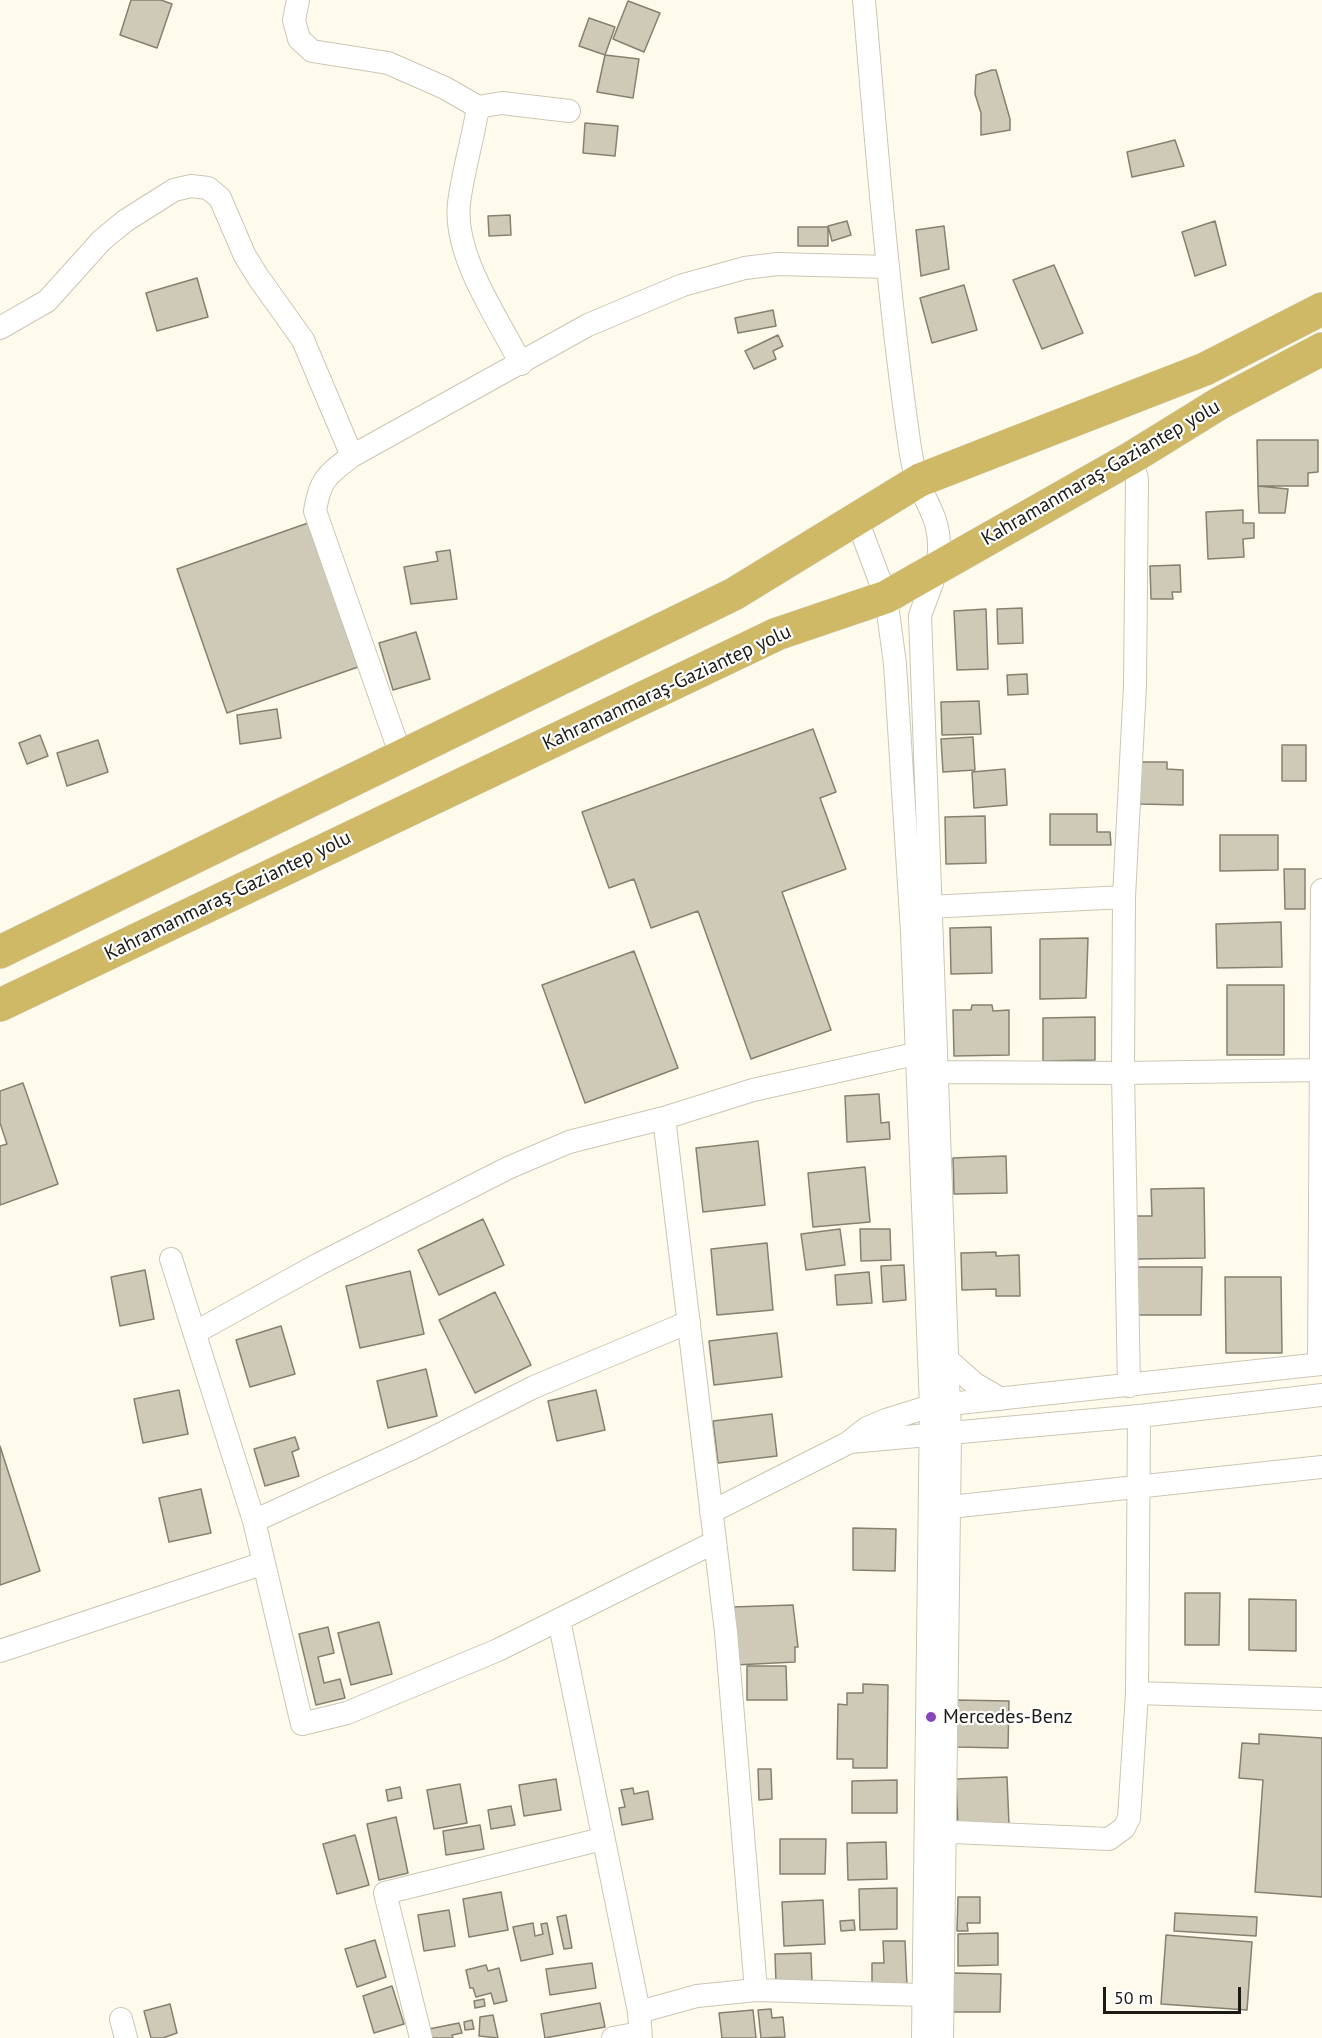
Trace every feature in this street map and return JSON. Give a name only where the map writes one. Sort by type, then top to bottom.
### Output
[{"type":"highway","name":"Kahramanmaraş-Gaziantep yolu","points":[[0,952],[734,594],[856,517],[918,482],[1205,369],[1322,309]]},
{"type":"highway","name":"Kahramanmaraş-Gaziantep yolu","points":[[0,1005],[777,634],[886,597],[1131,458],[1220,403],[1322,349]]},
{"type":"street","points":[[298,0],[294,20],[299,39],[312,51],[388,63],[445,88],[478,107],[502,103],[569,111]]},
{"type":"street","points":[[864,0],[888,267],[906,422],[918,482],[936,519],[940,550],[920,616],[915,1054],[941,1435],[936,1831],[942,2038]]},
{"type":"street","points":[[478,107],[459,203],[459,225],[464,253],[522,364]]},
{"type":"street","points":[[0,328],[47,301],[102,240],[125,221],[174,190],[191,186],[208,188],[220,198],[245,256],[303,340],[352,456]]},
{"type":"street","points":[[401,756],[315,511],[319,488],[326,476],[352,456],[522,364],[588,325],[683,285],[745,268],[777,264],[818,263],[888,267]]},
{"type":"street","points":[[1129,1386],[1123,1073],[1124,897],[1135,685],[1137,479],[1131,458]]},
{"type":"street","points":[[856,517],[886,597],[918,859],[929,907],[948,1360],[940,1405]]},
{"type":"street","points":[[711,1512],[848,1443],[867,1428],[886,1420],[940,1405],[1321,1364],[1322,890]]},
{"type":"street","points":[[929,907],[1124,897]]},
{"type":"street","points":[[196,1332],[319,1264],[508,1168],[569,1143],[664,1118],[753,1090],[915,1054]]},
{"type":"street","points":[[936,1072],[1123,1073],[1321,1070]]},
{"type":"street","points":[[664,1118],[726,1632],[756,1990]]},
{"type":"street","points":[[171,1258],[254,1521],[302,1724],[347,1713],[498,1650],[715,1542]]},
{"type":"street","points":[[254,1521],[413,1448],[534,1388],[689,1322]]},
{"type":"street","points":[[948,1360],[975,1384],[1001,1399]]},
{"type":"street","points":[[848,1443],[1139,1416],[1322,1395]]},
{"type":"street","points":[[936,1831],[1109,1839],[1117,1835],[1129,1818],[1137,1693],[1139,1416]]},
{"type":"street","points":[[923,2038],[922,1995],[936,1831],[950,1507],[941,1435]]},
{"type":"street","points":[[950,1507],[1322,1467]]},
{"type":"street","points":[[0,1651],[264,1563]]},
{"type":"street","points":[[559,1620],[640,2028]]},
{"type":"street","points":[[1137,1693],[1322,1699]]},
{"type":"street","points":[[421,2038],[385,1893],[602,1839]]},
{"type":"street","points":[[613,2038],[640,2028],[697,1996],[756,1990],[922,1995]]},
{"type":"building","points":[[131,0],[161,0],[172,4],[157,48],[120,35]]},
{"type":"building","points":[[628,1],[660,13],[644,52],[613,39]]},
{"type":"building","points":[[589,18],[615,27],[605,55],[579,46]]},
{"type":"building","points":[[605,55],[639,59],[633,98],[597,92]]},
{"type":"building","points":[[996,70],[1010,119],[1010,130],[981,135],[981,113],[975,94],[976,75]]},
{"type":"building","points":[[585,123],[618,126],[615,156],[583,153]]},
{"type":"building","points":[[1175,140],[1184,166],[1132,177],[1127,152]]},
{"type":"building","points":[[510,215],[511,235],[489,236],[488,216]]},
{"type":"building","points":[[847,221],[851,235],[832,241],[828,226]]},
{"type":"building","points":[[1215,221],[1226,265],[1195,276],[1182,232]]},
{"type":"building","points":[[944,226],[949,269],[921,276],[916,230]]},
{"type":"building","points":[[798,227],[828,227],[828,246],[798,246]]},
{"type":"building","points":[[1054,265],[1083,333],[1042,349],[1013,280]]},
{"type":"building","points":[[197,278],[208,317],[157,331],[146,293]]},
{"type":"building","points":[[964,285],[977,330],[932,343],[920,298]]},
{"type":"building","points":[[773,310],[776,326],[738,333],[735,318]]},
{"type":"building","points":[[778,335],[783,346],[773,351],[776,359],[754,369],[745,351]]},
{"type":"building","points":[[1257,440],[1318,440],[1318,472],[1308,473],[1308,486],[1258,486]]},
{"type":"building","points":[[1258,486],[1288,489],[1285,513],[1259,513]]},
{"type":"building","points":[[1243,510],[1243,523],[1254,523],[1254,538],[1243,539],[1244,557],[1208,559],[1206,512]]},
{"type":"building","points":[[308,523],[358,667],[227,713],[177,569]]},
{"type":"building","points":[[450,550],[457,599],[411,604],[404,567],[438,561],[436,552]]},
{"type":"building","points":[[1180,565],[1181,592],[1172,592],[1173,599],[1151,599],[1150,566]]},
{"type":"building","points":[[1022,608],[1023,643],[998,644],[997,609]]},
{"type":"building","points":[[986,609],[988,669],[957,670],[954,611]]},
{"type":"building","points":[[416,632],[430,679],[393,690],[379,643]]},
{"type":"building","points":[[1027,674],[1028,694],[1008,695],[1007,675]]},
{"type":"building","points":[[979,701],[981,734],[942,735],[941,702]]},
{"type":"building","points":[[277,709],[281,738],[240,744],[237,715]]},
{"type":"building","points":[[813,729],[836,792],[820,798],[846,869],[782,892],[831,1030],[751,1059],[698,911],[651,928],[634,879],[609,888],[582,812]]},
{"type":"building","points":[[40,735],[48,756],[27,764],[19,743]]},
{"type":"building","points":[[973,737],[975,770],[943,772],[941,739]]},
{"type":"building","points":[[98,740],[108,772],[67,786],[57,753]]},
{"type":"building","points":[[1282,745],[1306,745],[1306,781],[1282,781]]},
{"type":"building","points":[[1140,762],[1167,762],[1167,769],[1183,770],[1183,805],[1140,804]]},
{"type":"building","points":[[1005,769],[1007,805],[974,808],[972,772]]},
{"type":"building","points":[[1050,814],[1097,814],[1097,832],[1110,832],[1111,845],[1050,845]]},
{"type":"building","points":[[985,816],[986,863],[946,864],[945,817]]},
{"type":"building","points":[[1220,835],[1278,835],[1278,870],[1220,871]]},
{"type":"building","points":[[1284,869],[1305,869],[1305,909],[1285,909]]},
{"type":"building","points":[[1281,922],[1282,967],[1217,968],[1216,924]]},
{"type":"building","points":[[991,927],[992,973],[951,974],[950,928]]},
{"type":"building","points":[[1088,938],[1086,998],[1040,999],[1040,939]]},
{"type":"building","points":[[634,951],[678,1068],[585,1103],[542,985]]},
{"type":"building","points":[[1227,985],[1284,985],[1284,1055],[1227,1055]]},
{"type":"building","points":[[972,1005],[992,1005],[993,1011],[1009,1010],[1009,1055],[954,1056],[953,1010],[971,1010]]},
{"type":"building","points":[[1095,1017],[1095,1060],[1043,1061],[1043,1018]]},
{"type":"building","points":[[23,1083],[58,1184],[0,1205],[0,1146],[7,1144],[0,1123],[0,1091]]},
{"type":"building","points":[[879,1094],[881,1123],[889,1122],[890,1139],[847,1142],[845,1096]]},
{"type":"building","points":[[758,1141],[765,1205],[703,1212],[696,1148]]},
{"type":"building","points":[[1006,1156],[1007,1193],[954,1194],[953,1158]]},
{"type":"building","points":[[865,1167],[870,1222],[813,1227],[808,1173]]},
{"type":"building","points":[[1204,1188],[1205,1258],[1137,1259],[1136,1216],[1152,1216],[1151,1189]]},
{"type":"building","points":[[483,1219],[504,1265],[439,1295],[418,1250]]},
{"type":"building","points":[[840,1229],[845,1265],[806,1270],[801,1234]]},
{"type":"building","points":[[860,1229],[890,1229],[891,1260],[861,1261]]},
{"type":"building","points":[[767,1243],[773,1310],[717,1315],[711,1249]]},
{"type":"building","points":[[996,1252],[996,1256],[1019,1255],[1020,1296],[996,1296],[996,1289],[962,1290],[961,1253]]},
{"type":"building","points":[[904,1265],[906,1300],[883,1302],[881,1266]]},
{"type":"building","points":[[1137,1267],[1202,1267],[1201,1315],[1137,1315]]},
{"type":"building","points":[[145,1270],[154,1319],[120,1326],[111,1277]]},
{"type":"building","points":[[410,1271],[424,1334],[360,1348],[346,1286]]},
{"type":"building","points":[[869,1272],[872,1303],[837,1305],[835,1275]]},
{"type":"building","points":[[1225,1277],[1281,1277],[1282,1353],[1226,1353]]},
{"type":"building","points":[[495,1292],[531,1365],[475,1393],[439,1320]]},
{"type":"building","points":[[281,1326],[295,1374],[250,1387],[236,1340]]},
{"type":"building","points":[[777,1333],[782,1377],[714,1385],[709,1341]]},
{"type":"building","points":[[426,1369],[437,1416],[388,1428],[377,1381]]},
{"type":"building","points":[[179,1390],[188,1434],[143,1443],[134,1399]]},
{"type":"building","points":[[596,1390],[605,1430],[557,1441],[548,1401]]},
{"type":"building","points":[[772,1414],[777,1456],[718,1463],[713,1421]]},
{"type":"building","points":[[295,1437],[299,1449],[292,1452],[299,1476],[265,1486],[254,1449]]},
{"type":"building","points":[[0,1446],[40,1571],[0,1585]]},
{"type":"building","points":[[201,1489],[211,1533],[169,1542],[159,1498]]},
{"type":"building","points":[[853,1528],[896,1529],[895,1571],[853,1570]]},
{"type":"building","points":[[1185,1593],[1220,1593],[1219,1645],[1185,1645]]},
{"type":"building","points":[[1249,1599],[1296,1600],[1296,1651],[1249,1650]]},
{"type":"building","points":[[793,1605],[798,1647],[795,1647],[795,1662],[735,1665],[732,1607]]},
{"type":"building","points":[[379,1622],[392,1674],[351,1685],[338,1633]]},
{"type":"building","points":[[328,1627],[334,1653],[318,1657],[324,1683],[340,1679],[345,1698],[316,1705],[299,1634]]},
{"type":"building","points":[[747,1666],[786,1666],[787,1700],[747,1700]]},
{"type":"building","points":[[863,1684],[888,1685],[887,1768],[853,1768],[853,1759],[837,1759],[838,1704],[847,1705],[847,1693],[863,1693]]},
{"type":"building","points":[[956,1700],[1009,1701],[1008,1748],[956,1747]]},
{"type":"building","points":[[1259,1734],[1322,1738],[1322,1897],[1255,1892],[1263,1780],[1239,1778],[1242,1743],[1259,1744]]},
{"type":"building","points":[[758,1769],[771,1769],[772,1799],[759,1800]]},
{"type":"building","points":[[1007,1777],[1009,1825],[958,1826],[956,1779]]},
{"type":"building","points":[[556,1779],[561,1810],[524,1816],[519,1785]]},
{"type":"building","points":[[897,1780],[897,1813],[852,1813],[852,1781]]},
{"type":"building","points":[[460,1784],[467,1823],[434,1829],[427,1790]]},
{"type":"building","points":[[400,1787],[402,1798],[388,1801],[386,1790]]},
{"type":"building","points":[[633,1788],[634,1794],[648,1791],[653,1819],[622,1825],[619,1808],[625,1807],[621,1790]]},
{"type":"building","points":[[511,1806],[515,1825],[491,1829],[488,1810]]},
{"type":"building","points":[[396,1817],[408,1873],[379,1880],[367,1824]]},
{"type":"building","points":[[480,1825],[484,1849],[446,1855],[443,1831]]},
{"type":"building","points":[[355,1835],[369,1885],[337,1894],[323,1844]]},
{"type":"building","points":[[780,1839],[826,1839],[825,1874],[780,1874]]},
{"type":"building","points":[[886,1842],[887,1879],[848,1880],[847,1843]]},
{"type":"building","points":[[897,1888],[897,1929],[860,1930],[859,1889]]},
{"type":"building","points":[[501,1892],[508,1930],[469,1937],[463,1899]]},
{"type":"building","points":[[958,1897],[980,1897],[980,1923],[967,1923],[968,1931],[957,1931]]},
{"type":"building","points":[[823,1900],[825,1944],[784,1946],[782,1902]]},
{"type":"building","points":[[449,1910],[455,1946],[424,1951],[418,1915]]},
{"type":"building","points":[[1175,1913],[1257,1917],[1256,1936],[1174,1931]]},
{"type":"building","points":[[566,1915],[572,1948],[564,1949],[557,1917]]},
{"type":"building","points":[[854,1920],[855,1930],[841,1931],[840,1921]]},
{"type":"building","points":[[533,1923],[535,1936],[543,1934],[541,1924],[547,1923],[553,1954],[521,1961],[513,1927]]},
{"type":"building","points":[[998,1933],[998,1965],[958,1966],[958,1934]]},
{"type":"building","points":[[1166,1935],[1252,1942],[1247,2010],[1161,2004]]},
{"type":"building","points":[[375,1940],[386,1977],[357,1987],[345,1949]]},
{"type":"building","points":[[883,1941],[905,1941],[907,1986],[872,1988],[872,1963],[884,1963]]},
{"type":"building","points":[[811,1953],[812,1982],[776,1983],[775,1954]]},
{"type":"building","points":[[592,1963],[596,1988],[550,1995],[546,1969]]},
{"type":"building","points":[[486,1965],[488,1971],[499,1968],[507,2001],[494,2004],[491,1993],[476,1997],[473,1988],[470,1988],[466,1970]]},
{"type":"building","points":[[953,1973],[1001,1974],[1000,2012],[953,2012]]},
{"type":"building","points":[[392,1986],[404,2024],[374,2033],[363,1996]]},
{"type":"building","points":[[484,1999],[485,2006],[475,2008],[474,2001]]},
{"type":"building","points":[[600,2003],[605,2027],[545,2038],[541,2014]]},
{"type":"building","points":[[170,2004],[177,2033],[163,2038],[151,2038],[144,2011]]},
{"type":"building","points":[[771,2009],[772,2018],[783,2017],[785,2037],[761,2038],[758,2010]]},
{"type":"building","points":[[753,2010],[756,2038],[722,2038],[719,2013]]},
{"type":"building","points":[[493,2015],[498,2038],[479,2036],[480,2017]]},
{"type":"building","points":[[472,2020],[474,2029],[465,2030],[464,2022]]},
{"type":"building","points":[[459,2023],[462,2033],[452,2035],[453,2038],[431,2038],[429,2029]]},
{"type":"place","name":"Mercedes-Benz","points":[[931,1717]]}]
